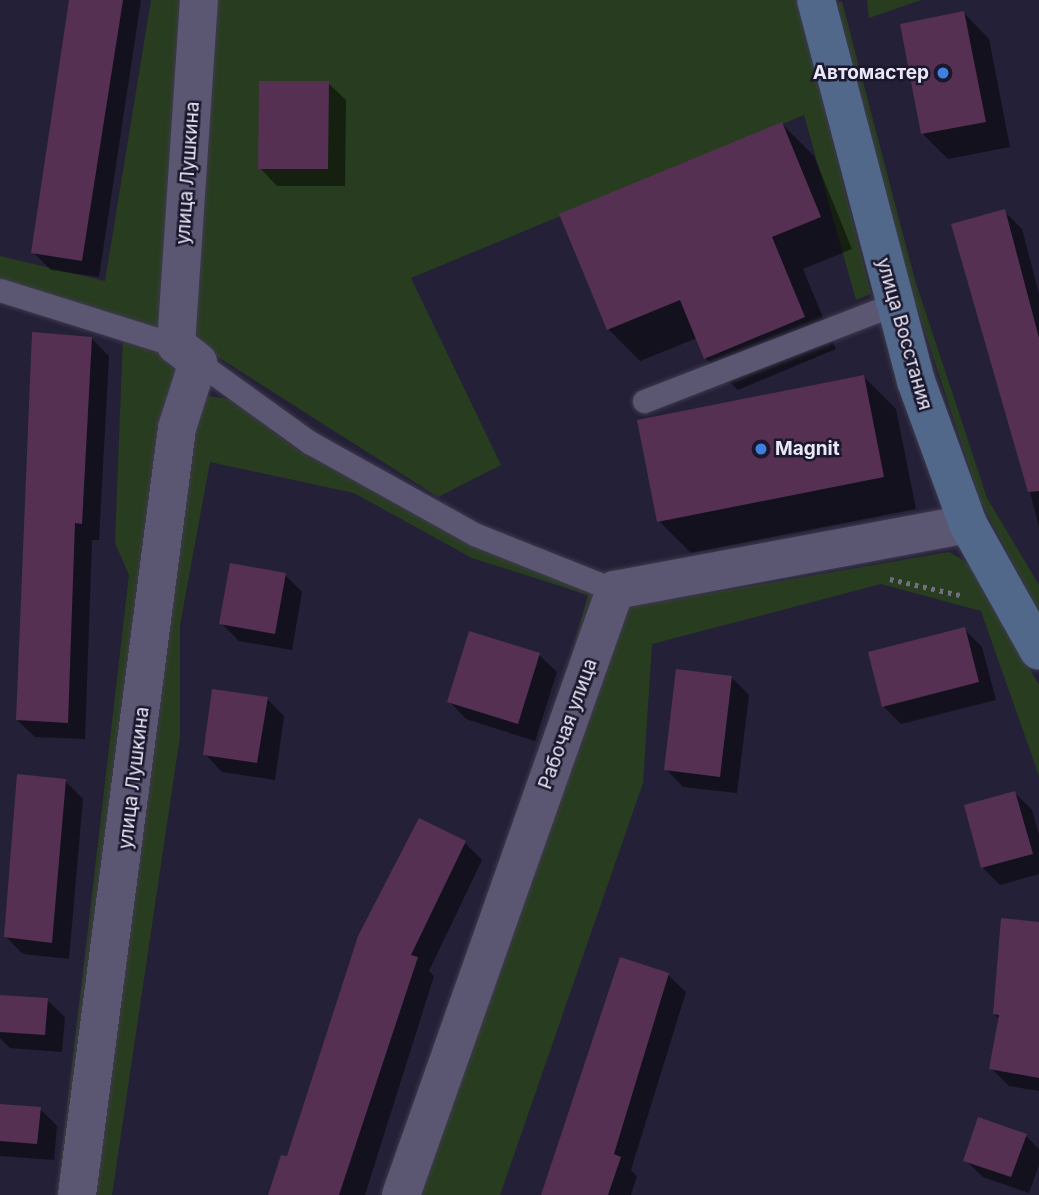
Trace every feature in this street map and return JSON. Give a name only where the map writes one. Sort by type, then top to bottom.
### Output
[{"type":"main road","name":"улица Восстания","points":[[816,0],[916,381],[968,524],[1039,651]]},
{"type":"street","name":"улица Лушкина","points":[[77,1195],[187,354],[199,0]]},
{"type":"street","points":[[615,590],[968,524]]},
{"type":"street","name":"Рабочая улица","points":[[401,1195],[615,590]]},
{"type":"lane","points":[[0,290],[187,354],[309,442],[474,534],[615,590]]},
{"type":"lane","points":[[644,401],[894,304]]},
{"type":"path","points":[[879,575],[1013,605]]},
{"type":"green space","points":[[151,0],[187,0],[166,330],[0,280],[0,256],[105,281]]},
{"type":"green space","points":[[213,0],[797,0],[871,294],[856,300],[804,115],[411,278],[501,465],[438,497],[188,338]]},
{"type":"green space","points":[[867,0],[921,0],[869,18]]},
{"type":"green space","points":[[842,1],[915,280],[987,498],[1039,585],[1039,612],[980,500],[909,283],[837,3]]},
{"type":"green space","points":[[123,336],[176,345],[183,381],[70,1195],[57,1195],[129,575],[115,543]]},
{"type":"green space","points":[[207,396],[229,399],[298,450],[473,547],[600,594],[548,738],[588,595],[472,558],[354,493],[210,462],[180,625],[180,736],[112,1195],[88,1195],[189,451]]},
{"type":"green space","points":[[949,552],[968,563],[1039,685],[1039,776],[981,611],[881,584],[652,644],[643,783],[500,1195],[417,1195],[629,607]]},
{"type":"building","points":[[69,0],[123,0],[82,261],[31,253]]},
{"type":"building","name":"Автомастер","points":[[964,11],[986,122],[921,134],[900,24]]},
{"type":"building","points":[[259,81],[329,81],[328,169],[258,169]]},
{"type":"building","points":[[782,122],[821,217],[772,237],[805,317],[704,359],[680,300],[607,330],[559,214]]},
{"type":"building","points":[[1005,209],[1039,338],[1039,491],[1028,492],[951,224]]},
{"type":"building","points":[[32,332],[92,337],[82,524],[75,523],[68,723],[16,720]]},
{"type":"building","name":"Magnit","points":[[864,375],[884,477],[657,522],[637,420]]},
{"type":"building","points":[[230,563],[286,573],[275,634],[219,624]]},
{"type":"building","points":[[965,627],[979,682],[882,707],[868,652]]},
{"type":"building","points":[[469,631],[540,653],[518,724],[447,702]]},
{"type":"building","points":[[676,669],[732,676],[720,777],[664,770]]},
{"type":"building","points":[[212,689],[268,697],[257,763],[203,755]]},
{"type":"building","points":[[17,774],[66,779],[52,943],[4,937]]},
{"type":"building","points":[[1015,791],[1033,854],[981,868],[964,805]]},
{"type":"building","points":[[419,818],[466,841],[411,955],[418,957],[339,1195],[268,1195],[281,1155],[287,1156],[358,936]]},
{"type":"building","points":[[1001,918],[1039,922],[1039,1078],[989,1069],[999,1015],[993,1014]]},
{"type":"building","points":[[620,957],[669,973],[614,1154],[621,1157],[608,1195],[541,1195]]},
{"type":"building","points":[[0,995],[48,998],[45,1035],[0,1032]]},
{"type":"building","points":[[0,1104],[41,1107],[37,1144],[0,1141]]},
{"type":"building","points":[[978,1117],[1027,1134],[1011,1177],[963,1161]]},
{"type":"place","name":"Автомастер","points":[[943,73]]},
{"type":"place","name":"Magnit","points":[[761,449]]}]
